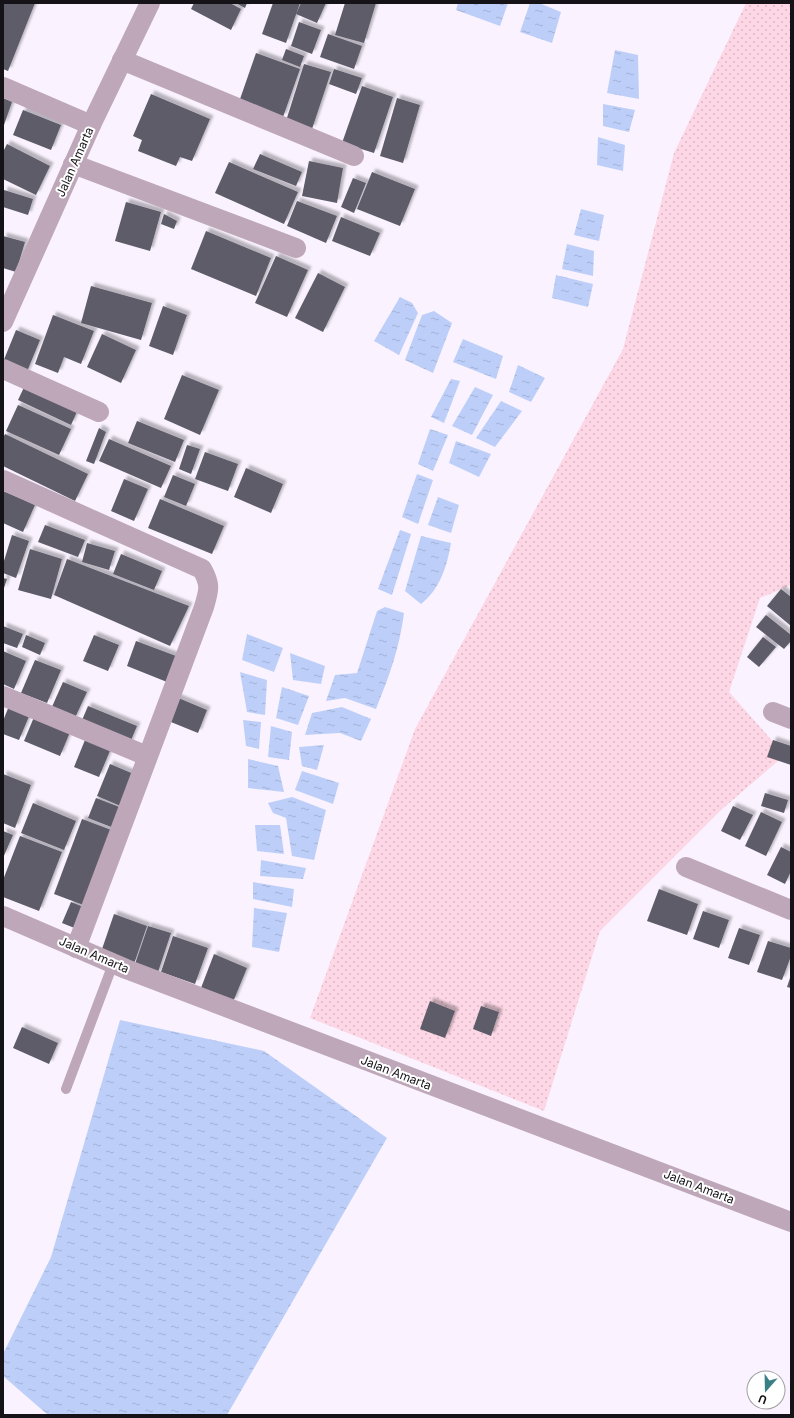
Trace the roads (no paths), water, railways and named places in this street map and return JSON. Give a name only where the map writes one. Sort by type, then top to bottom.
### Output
[{"type":"street","name":"Jalan Amarta","points":[[3,322],[73,164],[150,3]]},
{"type":"street","points":[[122,60],[354,156]]},
{"type":"street","points":[[3,87],[91,125]]},
{"type":"street","points":[[73,164],[296,248]]},
{"type":"street","points":[[3,369],[99,412]]},
{"type":"street","points":[[3,480],[202,568],[208,580],[210,589],[76,948]]},
{"type":"street","points":[[3,696],[147,756]]},
{"type":"street","points":[[686,867],[791,910]]},
{"type":"street","name":"Jalan Amarta","points":[[3,916],[120,967],[791,1222]]},
{"type":"lane","points":[[66,1089],[120,967]]},
{"type":"water","points":[[458,3],[508,3],[500,26],[456,10]]},
{"type":"water","points":[[530,3],[539,3],[561,12],[552,43],[520,32]]},
{"type":"water","points":[[615,50],[638,55],[639,99],[607,93]]},
{"type":"water","points":[[603,104],[635,110],[629,132],[603,126]]},
{"type":"water","points":[[598,137],[625,145],[623,171],[597,165]]},
{"type":"water","points":[[581,209],[604,215],[599,241],[574,235]]},
{"type":"water","points":[[567,244],[594,251],[593,276],[562,269]]},
{"type":"water","points":[[556,275],[593,284],[588,307],[552,298]]},
{"type":"water","points":[[400,297],[412,303],[418,313],[399,355],[374,341]]},
{"type":"water","points":[[434,311],[452,323],[433,373],[405,360],[422,315]]},
{"type":"water","points":[[463,339],[503,356],[496,379],[453,362]]},
{"type":"water","points":[[518,365],[545,378],[531,402],[509,392]]},
{"type":"water","points":[[451,379],[460,381],[444,423],[431,417]]},
{"type":"water","points":[[475,387],[493,395],[472,435],[452,426]]},
{"type":"water","points":[[501,401],[522,411],[495,447],[476,438]]},
{"type":"water","points":[[430,429],[448,435],[433,471],[418,464]]},
{"type":"water","points":[[456,441],[491,454],[479,477],[449,463]]},
{"type":"water","points":[[417,474],[433,480],[418,524],[402,517]]},
{"type":"water","points":[[438,497],[459,505],[451,533],[428,525]]},
{"type":"water","points":[[400,530],[411,534],[392,595],[378,589]]},
{"type":"water","points":[[421,536],[451,543],[442,576],[428,598],[421,604],[405,591]]},
{"type":"water","points":[[385,607],[404,613],[393,662],[376,709],[345,698],[326,701],[335,675],[357,673],[377,611]]},
{"type":"water","points":[[247,634],[283,648],[274,672],[242,660]]},
{"type":"water","points":[[290,653],[325,666],[321,684],[293,680]]},
{"type":"water","points":[[240,672],[267,680],[265,715],[247,712]]},
{"type":"water","points":[[282,687],[309,696],[298,725],[276,718]]},
{"type":"water","points":[[342,707],[371,719],[361,741],[340,733],[305,735],[312,713]]},
{"type":"water","points":[[243,720],[261,722],[259,749],[246,746]]},
{"type":"water","points":[[271,726],[292,732],[289,760],[268,757]]},
{"type":"water","points":[[324,745],[317,770],[302,766],[299,747]]},
{"type":"water","points":[[248,759],[278,766],[284,792],[248,788]]},
{"type":"water","points":[[302,771],[339,783],[333,804],[295,790]]},
{"type":"water","points":[[292,797],[326,810],[314,860],[292,856],[286,818],[273,813],[268,803]]},
{"type":"water","points":[[255,825],[280,825],[284,854],[257,851]]},
{"type":"water","points":[[261,860],[306,868],[303,879],[260,876]]},
{"type":"water","points":[[253,882],[294,889],[292,907],[253,899]]},
{"type":"water","points":[[254,908],[287,913],[279,952],[252,947]]},
{"type":"water","points":[[120,1020],[264,1051],[387,1138],[227,1415],[48,1415],[3,1376],[3,1354],[51,1257]]}]
